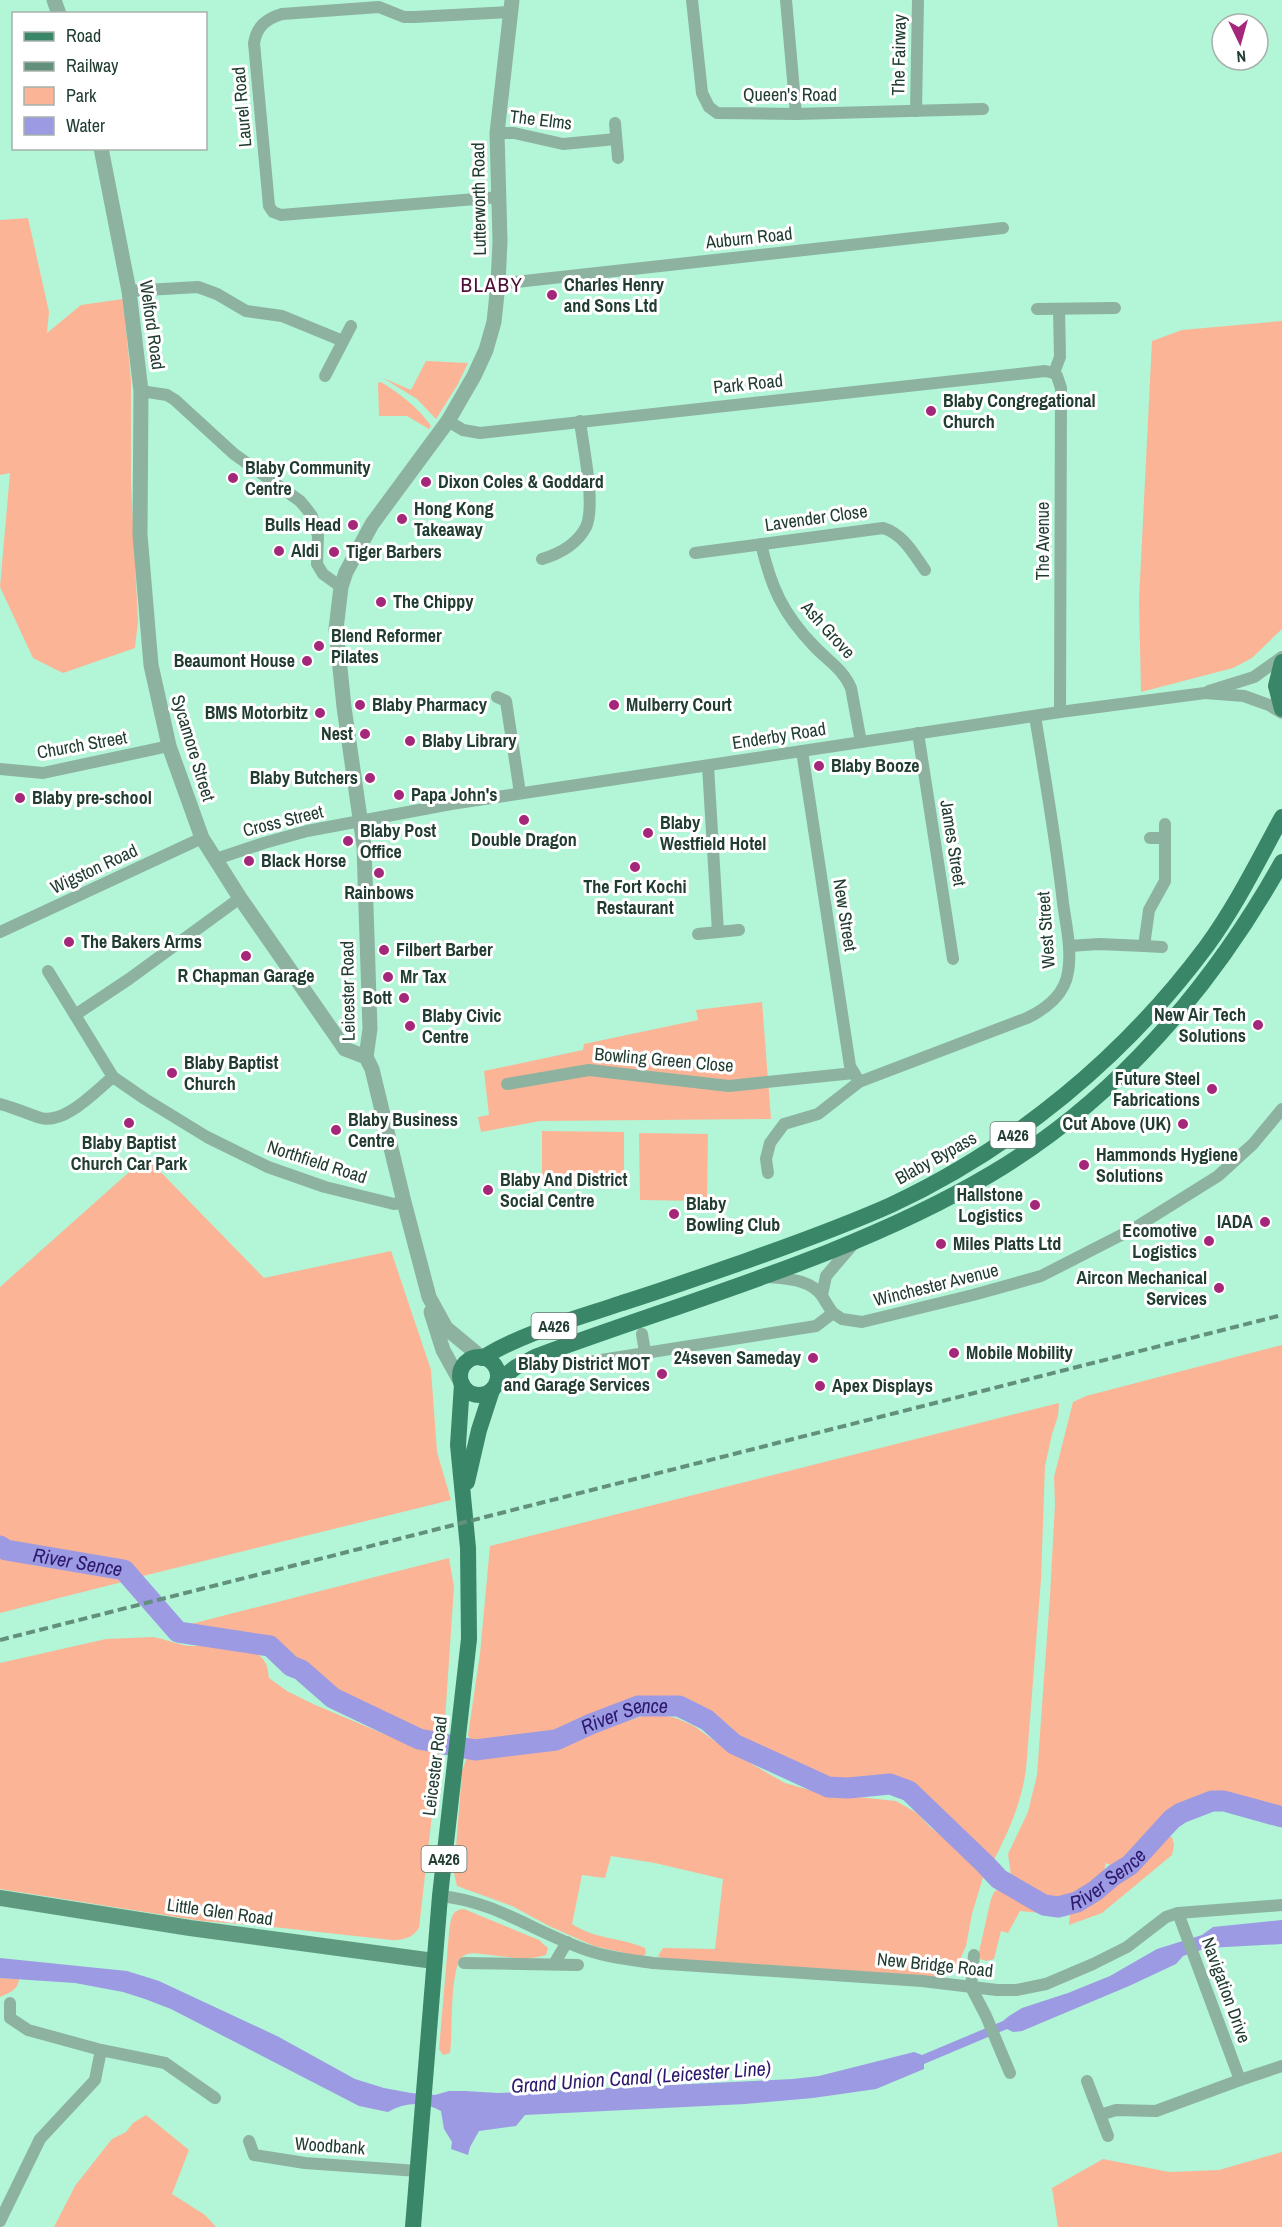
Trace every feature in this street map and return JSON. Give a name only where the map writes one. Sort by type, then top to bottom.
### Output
[{"type":"main road","points":[[1282,662],[1276,686],[1282,711]]},
{"type":"main road","name":"Blaby Bypass","points":[[482,1357],[563,1323],[781,1249],[890,1205],[951,1174],[1023,1128],[1087,1076],[1166,998],[1226,916],[1282,818]]},
{"type":"main road","name":"A426","points":[[495,1386],[516,1367],[535,1357],[761,1277],[858,1239],[993,1173],[1065,1123],[1105,1090],[1140,1056],[1194,996],[1240,932],[1282,862]]},
{"type":"main road","points":[[482,1357],[497,1369],[495,1386],[482,1395],[470,1393],[461,1383],[461,1369],[464,1364],[475,1358],[482,1357]]},
{"type":"main road","name":"Leicester Road","points":[[418,2171],[440,1896],[469,1639],[468,1548],[458,1432],[461,1383]]},
{"type":"main road","name":"Leicester Road","points":[[464,1497],[474,1451],[495,1386]]},
{"type":"main road","name":"Little Glen Road","points":[[0,1898],[190,1928],[434,1961]]},
{"type":"main road","name":"A426","points":[[413,2227],[418,2171]]},
{"type":"street","name":"Queen's Road","points":[[692,0],[702,93],[709,107],[717,113],[796,114],[983,109]]},
{"type":"street","points":[[786,0],[796,114]]},
{"type":"street","name":"The Fairway","points":[[916,111],[918,0]]},
{"type":"street","name":"Lutterworth Road","points":[[354,785],[336,629],[341,587],[346,572],[372,524],[448,420],[474,376],[486,350],[494,322],[498,284],[500,198],[497,133],[511,6]]},
{"type":"street","name":"Laurel Road","points":[[500,198],[281,215],[273,212],[269,206],[254,43],[259,27],[273,17],[282,14],[379,7],[404,17],[415,17],[511,6]]},
{"type":"street","points":[[615,123],[618,158]]},
{"type":"street","name":"The Elms","points":[[497,133],[514,133],[563,144],[616,139]]},
{"type":"street","name":"Welford Road","points":[[101,150],[129,291],[141,391],[167,395],[175,400],[234,454],[300,501],[312,516],[316,526],[317,564],[323,574],[341,587]]},
{"type":"street","name":"Auburn Road","points":[[498,284],[1003,228]]},
{"type":"street","points":[[129,291],[198,287],[217,294],[246,311],[282,316],[343,340]]},
{"type":"street","points":[[1037,309],[1115,308]]},
{"type":"street","points":[[1054,373],[1060,357],[1059,309]]},
{"type":"street","points":[[325,376],[351,326]]},
{"type":"street","name":"Park Road","points":[[448,420],[463,430],[480,433],[1045,371],[1054,373]]},
{"type":"street","name":"The Avenue","points":[[1054,373],[1061,388],[1060,712]]},
{"type":"street","name":"Sycamore Street","points":[[141,391],[140,535],[151,665],[169,746],[202,838],[240,898],[345,1049],[366,1057]]},
{"type":"street","points":[[542,559],[558,555],[575,541],[586,526],[590,496],[580,421]]},
{"type":"street","name":"Lavender Close","points":[[695,553],[883,528],[894,531],[904,541],[924,570]]},
{"type":"street","name":"Ash Grove","points":[[761,544],[769,579],[788,614],[809,641],[843,672],[848,680],[861,742]]},
{"type":"street","name":"Enderby Road","points":[[360,821],[520,793],[1060,712],[1205,693],[1254,677],[1282,657]]},
{"type":"street","name":"Enderby Road","points":[[1205,693],[1244,696],[1282,711]]},
{"type":"street","points":[[497,697],[506,701],[520,793]]},
{"type":"street","name":"West Street","points":[[857,1077],[1038,1013],[1047,1007],[1061,991],[1068,973],[1069,946],[1035,716]]},
{"type":"street","name":"James Street","points":[[918,733],[953,958]]},
{"type":"street","name":"Church Street","points":[[0,769],[43,773],[169,746]]},
{"type":"street","name":"New Street","points":[[802,751],[850,1066],[857,1077]]},
{"type":"street","points":[[708,766],[718,932]]},
{"type":"street","name":"Leicester Road","points":[[354,785],[364,846],[369,985],[369,1044],[366,1057],[372,1069],[438,1337],[461,1383]]},
{"type":"street","name":"Cross Street","points":[[216,859],[264,843],[360,821]]},
{"type":"street","points":[[1144,946],[1149,910],[1165,880],[1165,824]]},
{"type":"street","name":"Wigston Road","points":[[0,932],[202,838]]},
{"type":"street","points":[[1150,838],[1165,838]]},
{"type":"street","points":[[75,1015],[129,979],[240,898]]},
{"type":"street","points":[[698,934],[740,930]]},
{"type":"street","points":[[1069,946],[1099,944],[1162,948]]},
{"type":"street","name":"Northfield Road","points":[[48,971],[113,1077],[207,1137],[268,1167],[326,1186],[394,1204],[404,1202]]},
{"type":"street","name":"Bowling Green Close","points":[[507,1084],[588,1070],[729,1086],[857,1077]]},
{"type":"street","points":[[0,1104],[43,1118],[56,1118],[66,1115],[113,1077]]},
{"type":"street","points":[[768,1173],[766,1159],[770,1143],[784,1124],[818,1114],[857,1077]]},
{"type":"street","name":"Winchester Avenue","points":[[833,1313],[842,1319],[862,1322],[1041,1276],[1133,1229],[1218,1176],[1253,1144],[1282,1109]]},
{"type":"street","points":[[582,1363],[816,1326],[833,1313],[826,1305],[822,1295],[826,1276],[858,1239]]},
{"type":"street","points":[[761,1277],[799,1280],[822,1295]]},
{"type":"street","name":"Leicester Road","points":[[429,1298],[446,1328],[482,1357]]},
{"type":"street","points":[[642,1334],[645,1352]]},
{"type":"street","name":"New Bridge Road","points":[[440,1896],[471,1900],[526,1922],[567,1942],[603,1955],[652,1963],[898,1979],[997,1990],[1016,1990],[1046,1984],[1128,1947],[1166,1917],[1178,1913],[1282,1905]]},
{"type":"street","name":"Navigation Drive","points":[[1178,1913],[1240,2080]]},
{"type":"street","points":[[554,1964],[567,1942]]},
{"type":"street","points":[[975,1955],[971,1987],[1010,2073]]},
{"type":"street","points":[[464,1963],[484,1958],[578,1965]]},
{"type":"street","points":[[10,2003],[10,2018],[28,2030],[101,2050],[165,2063],[215,2098]]},
{"type":"street","points":[[0,2221],[40,2139],[95,2080],[101,2050]]},
{"type":"street","points":[[1100,2115],[1116,2110],[1156,2111],[1282,2066]]},
{"type":"street","points":[[1087,2081],[1108,2136]]},
{"type":"street","name":"Woodbank","points":[[249,2141],[254,2155],[277,2160],[418,2171]]},
{"type":"green space","points":[[28,218],[49,312],[47,333],[81,305],[123,299],[131,380],[131,484],[138,621],[135,648],[63,673],[33,658],[0,587],[10,473],[0,475],[0,220]]},
{"type":"green space","points":[[1282,321],[1282,629],[1252,658],[1233,668],[1141,692],[1139,600],[1152,341],[1182,330]]},
{"type":"green space","points":[[426,361],[468,363],[436,419],[417,399],[383,378],[411,390]]},
{"type":"green space","points":[[381,382],[414,407],[431,426],[429,429],[407,416],[379,416],[378,383]]},
{"type":"green space","points":[[762,1002],[771,1119],[540,1121],[481,1132],[478,1117],[489,1115],[484,1071],[583,1050],[584,1044],[698,1020],[696,1010]]},
{"type":"green space","points":[[542,1131],[624,1132],[624,1188],[542,1188]]},
{"type":"green space","points":[[639,1133],[708,1134],[707,1201],[640,1200]]},
{"type":"green space","points":[[146,1157],[264,1278],[391,1251],[431,1370],[437,1452],[451,1500],[143,1576],[109,1564],[24,1552],[0,1541],[0,1287]]},
{"type":"green space","points":[[1282,1345],[1282,1812],[1250,1798],[1226,1792],[1203,1795],[1166,1815],[1148,1842],[1127,1862],[1116,1868],[1106,1863],[1102,1878],[1089,1889],[1067,1898],[1050,1897],[1021,1885],[1011,1876],[1008,1854],[1028,1812],[1037,1775],[1050,1596],[1055,1504],[1054,1477],[1073,1402],[1086,1396]]},
{"type":"green space","points":[[1059,1403],[1058,1416],[1045,1466],[1041,1579],[1026,1770],[1013,1820],[991,1866],[960,1831],[908,1786],[875,1779],[826,1784],[797,1771],[781,1760],[741,1743],[698,1711],[673,1702],[638,1701],[553,1738],[474,1748],[468,1735],[480,1654],[490,1546]]},
{"type":"green space","points":[[0,1555],[34,1565],[108,1573],[130,1580],[0,1613]]},
{"type":"green space","points":[[449,1558],[454,1587],[444,1734],[441,1738],[427,1737],[410,1726],[317,1687],[301,1675],[280,1650],[267,1640],[205,1633],[191,1624]]},
{"type":"green space","points":[[153,1637],[191,1646],[232,1646],[252,1650],[266,1664],[269,1678],[287,1691],[384,1734],[439,1754],[419,1928],[414,1934],[404,1939],[392,1940],[202,1921],[0,1889],[0,1663],[106,1639]]},
{"type":"green space","points":[[661,1715],[676,1718],[694,1726],[727,1750],[785,1783],[820,1793],[896,1801],[917,1813],[930,1827],[977,1864],[984,1874],[972,1914],[966,1946],[955,1971],[940,1978],[665,1959],[658,1956],[663,1948],[715,1949],[723,1879],[655,1863],[611,1856],[605,1878],[582,1875],[572,1924],[599,1936],[645,1948],[646,1954],[642,1957],[594,1946],[512,1906],[457,1886],[454,1873],[462,1771],[467,1757],[542,1749],[643,1716]]},
{"type":"green space","points":[[1165,1836],[1172,1837],[1174,1845],[1172,1855],[1102,1913],[1069,1925],[1070,1914],[1143,1863]]},
{"type":"green space","points":[[1000,1888],[1017,1895],[1025,1903],[1055,1910],[1061,1915],[1020,1911],[1008,1933],[1001,1931],[994,1959],[986,1961],[980,1959],[979,1952],[991,1899],[994,1892]]},
{"type":"green space","points":[[464,1909],[539,1940],[548,1948],[546,1955],[532,1958],[476,1953],[463,1956],[455,1973],[450,2053],[443,2055],[439,2049],[450,1924],[456,1911]]},
{"type":"green space","points":[[0,1978],[19,1979],[15,1988],[0,1997]]},
{"type":"green space","points":[[146,2115],[189,2150],[172,2194],[205,2215],[216,2227],[54,2227],[75,2186],[112,2139],[126,2132],[133,2123]]},
{"type":"green space","points":[[1282,2152],[1282,2227],[1058,2227],[1052,2188],[1103,2159],[1169,2172],[1219,2170]]},
{"type":"water","points":[[1282,1920],[1282,1944],[1207,1948],[1183,1956],[1176,1964],[1129,1986],[1022,2031],[1013,2032],[1007,2029],[924,2064],[924,2069],[876,2089],[745,2104],[525,2115],[516,2126],[479,2131],[468,2155],[451,2149],[452,2142],[444,2129],[441,2111],[435,2108],[414,2104],[401,2106],[388,2112],[359,2106],[171,2009],[123,1992],[75,1983],[0,1978],[0,1958],[127,1971],[159,1981],[277,2036],[355,2079],[384,2088],[435,2095],[449,2091],[522,2092],[793,2079],[819,2076],[914,2052],[922,2055],[1003,2021],[1022,2008],[1110,1976],[1157,1949],[1202,1935],[1213,1927]]},
{"type":"waterway","name":"River Sence","points":[[0,1546],[6,1550],[124,1570],[178,1632],[270,1646],[291,1666],[301,1670],[333,1698],[419,1739],[475,1750],[556,1740],[638,1706],[679,1706],[707,1720],[734,1744],[828,1787],[848,1788],[890,1784],[909,1791],[999,1879],[1044,1905],[1058,1907],[1077,1902],[1095,1891],[1130,1865],[1172,1819],[1212,1801],[1224,1801],[1282,1817]]},
{"type":"railway","points":[[0,1640],[1282,1315]]},
{"type":"place","name":"Charles Henry and Sons Ltd","points":[[552,295]]},
{"type":"place","name":"Blaby Congregational Church","points":[[931,411]]},
{"type":"place","name":"Blaby Community Centre","points":[[233,478]]},
{"type":"place","name":"Dixon Coles & Goddard","points":[[426,482]]},
{"type":"place","name":"Hong Kong Takeaway","points":[[402,519]]},
{"type":"place","name":"Bulls Head","points":[[353,525]]},
{"type":"place","name":"Aldi","points":[[279,551]]},
{"type":"place","name":"Tiger Barbers","points":[[334,552]]},
{"type":"place","name":"The Chippy","points":[[381,602]]},
{"type":"place","name":"Blend Reformer Pilates","points":[[319,646]]},
{"type":"place","name":"Beaumont House","points":[[307,661]]},
{"type":"place","name":"Blaby Pharmacy","points":[[360,705]]},
{"type":"place","name":"Mulberry Court","points":[[614,705]]},
{"type":"place","name":"BMS Motorbitz","points":[[320,713]]},
{"type":"place","name":"Nest","points":[[365,734]]},
{"type":"place","name":"Blaby Library","points":[[410,741]]},
{"type":"place","name":"Blaby Booze","points":[[819,766]]},
{"type":"place","name":"Blaby Butchers","points":[[370,778]]},
{"type":"place","name":"Papa John's","points":[[399,795]]},
{"type":"place","name":"Blaby pre-school","points":[[20,798]]},
{"type":"place","name":"Double Dragon","points":[[524,820]]},
{"type":"place","name":"Blaby Westfield Hotel","points":[[648,833]]},
{"type":"place","name":"Blaby Post Office","points":[[348,841]]},
{"type":"place","name":"Black Horse","points":[[249,861]]},
{"type":"place","name":"The Fort Kochi Restaurant","points":[[635,867]]},
{"type":"place","name":"Rainbows","points":[[379,873]]},
{"type":"place","name":"The Bakers Arms","points":[[69,942]]},
{"type":"place","name":"Filbert Barber","points":[[384,950]]},
{"type":"place","name":"R Chapman Garage","points":[[246,956]]},
{"type":"place","name":"Mr Tax","points":[[388,977]]},
{"type":"place","name":"Bott","points":[[404,998]]},
{"type":"place","name":"New Air Tech Solutions","points":[[1258,1025]]},
{"type":"place","name":"Blaby Civic Centre","points":[[410,1026]]},
{"type":"place","name":"Blaby Baptist Church","points":[[172,1073]]},
{"type":"place","name":"Future Steel Fabrications","points":[[1212,1089]]},
{"type":"place","name":"Blaby Baptist Church Car Park","points":[[129,1123]]},
{"type":"place","name":"Cut Above (UK)","points":[[1183,1124]]},
{"type":"place","name":"Blaby Business Centre","points":[[336,1130]]},
{"type":"place","name":"Hammonds Hygiene Solutions","points":[[1084,1165]]},
{"type":"place","name":"Blaby And District Social Centre","points":[[488,1190]]},
{"type":"place","name":"Hallstone Logistics","points":[[1035,1205]]},
{"type":"place","name":"Blaby Bowling Club","points":[[674,1214]]},
{"type":"place","name":"IADA","points":[[1265,1222]]},
{"type":"place","name":"Ecomotive Logistics","points":[[1209,1241]]},
{"type":"place","name":"Miles Platts Ltd","points":[[941,1244]]},
{"type":"place","name":"Aircon Mechanical Services","points":[[1219,1288]]},
{"type":"place","name":"Mobile Mobility","points":[[954,1353]]},
{"type":"place","name":"24seven Sameday","points":[[813,1358]]},
{"type":"place","name":"Blaby District MOT and Garage Services","points":[[662,1374]]},
{"type":"place","name":"Apex Displays","points":[[820,1386]]},
{"type":"district","name":"BLABY","points":[[492,285]]},
{"type":"water label","name":"Grand Union Canal (Leicester Line)","points":[[641,2077]]}]
